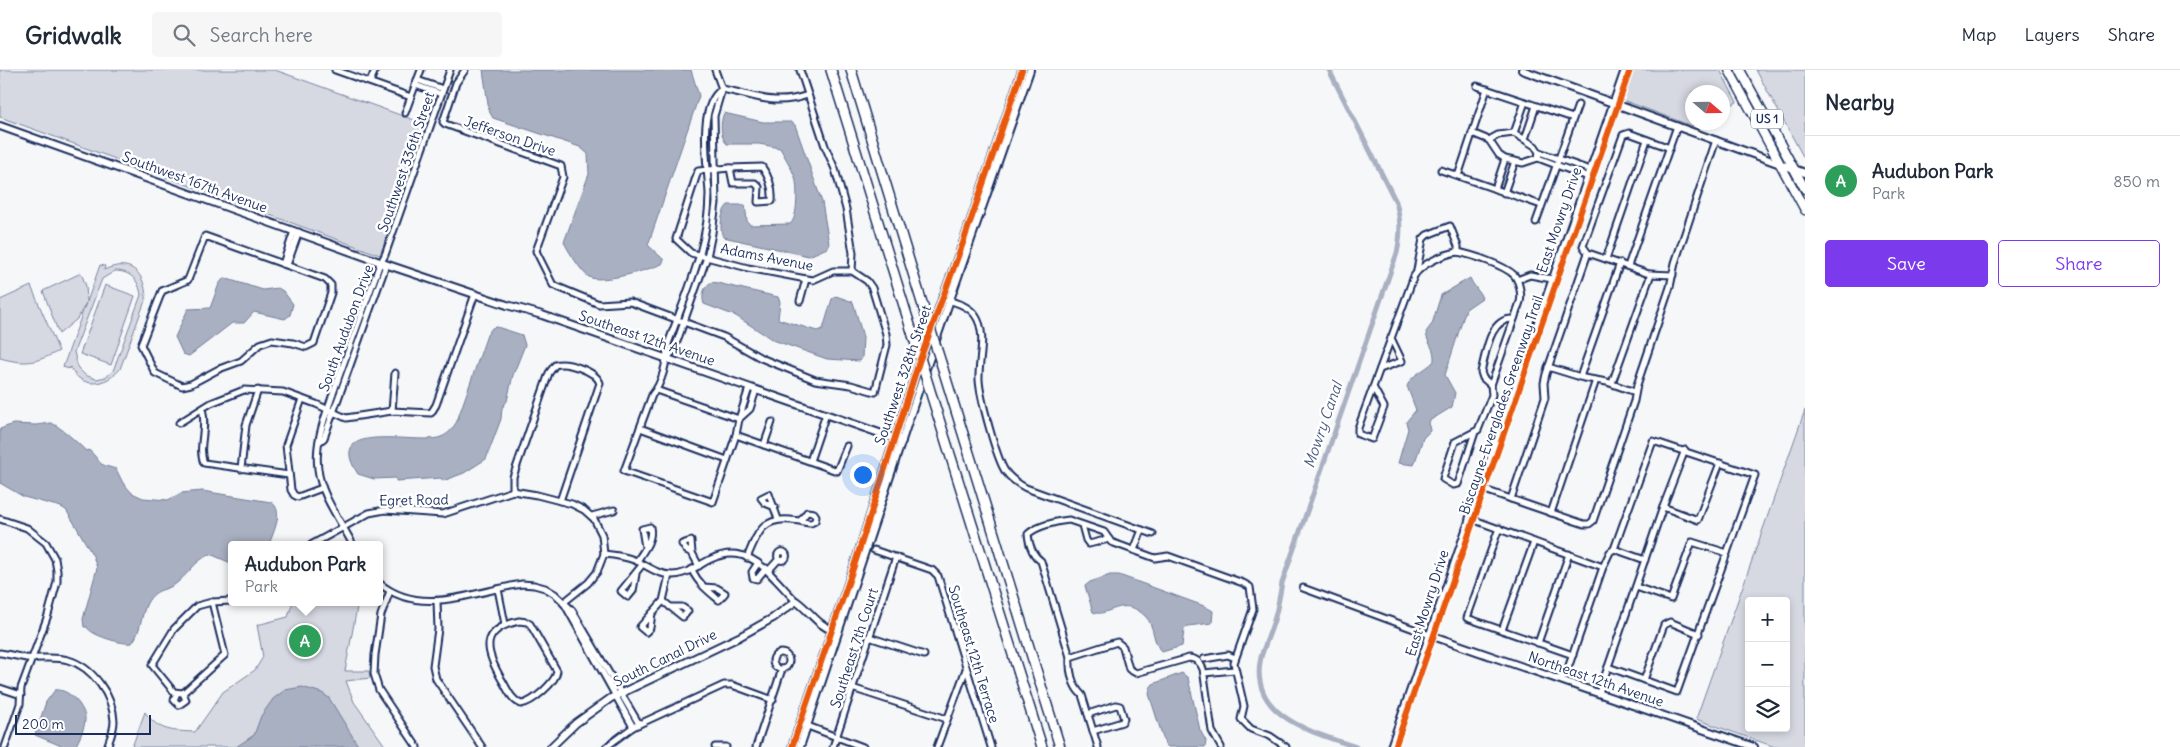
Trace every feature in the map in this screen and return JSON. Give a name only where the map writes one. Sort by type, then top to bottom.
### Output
[{"type":"highway","points":[[831,70],[1042,747]]},
{"type":"highway","points":[[851,70],[1060,747]]},
{"type":"highway","name":"US 1","points":[[1729,70],[1805,210]]},
{"type":"highway","name":"US 1","points":[[1740,70],[1805,189]]},
{"type":"street","points":[[335,70],[411,97]]},
{"type":"street","points":[[370,82],[375,70]]},
{"type":"street","points":[[406,113],[421,70]]},
{"type":"street","name":"Southwest 336th Street","points":[[382,262],[450,70]]},
{"type":"street","name":"Jefferson Drive","points":[[465,70],[456,84],[443,122],[444,124],[561,166],[563,177],[536,252],[553,285],[599,304],[630,302],[677,320]]},
{"type":"street","points":[[667,358],[674,350],[707,257],[716,203],[714,116],[722,89],[715,70]]},
{"type":"street","points":[[677,320],[724,337],[761,358],[815,380],[851,385],[875,392],[887,345],[886,334],[872,288],[852,271],[853,253],[846,209],[835,168],[825,146],[800,70]]},
{"type":"street","name":"Southwest 328th Street","points":[[800,747],[839,633],[942,298],[971,220],[1022,70]]},
{"type":"street","name":"Southwest 328th Street","points":[[792,747],[898,440],[950,300],[1030,70]]},
{"type":"street","points":[[1522,70],[1805,173]]},
{"type":"street","name":"East Mowry Drive","points":[[1390,747],[1625,70]]},
{"type":"street","points":[[416,83],[442,92]]},
{"type":"street","points":[[1477,86],[1573,118]]},
{"type":"street","points":[[753,389],[750,409],[739,419],[736,434],[713,502],[624,471],[652,395],[656,390],[667,358],[667,347],[700,255],[707,222],[708,169],[706,128],[708,108],[716,93],[722,89],[768,101],[792,100],[808,95]]},
{"type":"street","points":[[1458,176],[1487,89]]},
{"type":"street","points":[[1514,133],[1525,102]]},
{"type":"street","points":[[1536,222],[1578,105]]},
{"type":"street","points":[[1525,139],[1536,106]]},
{"type":"street","name":"Southwest 167th Avenue","points":[[0,126],[382,262]]},
{"type":"street","points":[[1628,266],[1676,126]]},
{"type":"street","points":[[1472,133],[1489,140],[1499,155],[1505,159],[1523,163],[1538,158],[1555,165],[1589,174]]},
{"type":"street","points":[[1489,140],[1498,135],[1514,133],[1535,146],[1539,152],[1589,174]]},
{"type":"street","points":[[1670,148],[1628,133],[1622,136],[1583,245],[1584,250],[1588,252],[1650,274],[1673,276]]},
{"type":"street","points":[[1606,258],[1648,140]]},
{"type":"street","points":[[1479,488],[1584,524],[1592,522],[1634,401],[1635,392],[1718,141]]},
{"type":"street","points":[[1538,158],[1539,152]]},
{"type":"street","points":[[1495,189],[1505,159]]},
{"type":"street","points":[[1504,192],[1515,161]]},
{"type":"street","points":[[708,169],[716,169],[730,168],[762,167],[773,189],[772,201],[758,202],[759,187],[755,183],[733,183],[730,168]]},
{"type":"street","name":"Adams Avenue","points":[[708,169],[698,171],[676,239],[691,253],[748,268],[813,280],[833,271],[852,271]]},
{"type":"street","points":[[1441,170],[1541,205]]},
{"type":"street","points":[[1373,387],[1384,407],[1372,439],[1358,434],[1358,428],[1373,387],[1380,369],[1391,338],[1417,270],[1423,239],[1427,235],[1450,226],[1458,246],[1458,252]]},
{"type":"street","points":[[285,265],[297,231]]},
{"type":"street","points":[[205,236],[285,265],[325,279],[331,285],[331,293],[314,343],[306,347],[272,340],[260,344],[241,361],[191,384],[182,386],[155,373],[141,345],[162,291],[188,280],[205,236]]},
{"type":"street","points":[[1417,270],[1458,252],[1505,269],[1517,280],[1521,296],[1491,385],[1492,395],[1478,430],[1455,442],[1444,475],[1443,480],[1446,482],[1458,484],[1475,432]]},
{"type":"street","points":[[1510,498],[1546,396],[1544,381],[1548,367],[1588,252]]},
{"type":"street","name":"Southeast 12th Avenue","points":[[382,262],[667,358],[898,440]]},
{"type":"street","name":"South Audubon Drive","points":[[351,541],[322,488],[318,469],[319,442],[379,266],[382,262]]},
{"type":"street","points":[[1580,377],[1620,263]]},
{"type":"street","points":[[1612,383],[1650,274]]},
{"type":"street","points":[[1517,280],[1530,275],[1552,279]]},
{"type":"street","points":[[800,301],[806,279]]},
{"type":"street","points":[[179,423],[202,409],[239,391],[258,390],[282,392],[348,418],[392,411],[428,414],[434,410],[475,294]]},
{"type":"street","points":[[942,298],[968,308],[979,322],[981,330],[980,393],[1002,465],[1009,476],[1026,488],[1153,534]]},
{"type":"street","points":[[1491,385],[1483,378],[1481,372],[1493,330],[1502,322],[1514,319]]},
{"type":"street","points":[[1380,369],[1402,361],[1391,338]]},
{"type":"street","points":[[560,501],[600,383],[596,376],[564,364],[553,366],[513,477],[513,491],[577,506],[592,516],[602,535],[604,554],[594,576],[563,603]]},
{"type":"street","points":[[1548,367],[1580,377],[1612,383],[1635,392]]},
{"type":"street","points":[[392,411],[395,372]]},
{"type":"street","points":[[1550,513],[1596,380]]},
{"type":"street","points":[[242,469],[246,425],[258,390]]},
{"type":"street","points":[[656,390],[739,419]]},
{"type":"street","points":[[302,399],[286,445],[291,490],[296,497],[301,497],[322,488]]},
{"type":"street","points":[[202,409],[205,420],[202,455],[204,464],[289,475]]},
{"type":"street","points":[[810,461],[826,414]]},
{"type":"street","points":[[764,444],[772,422]]},
{"type":"street","points":[[640,428],[727,460]]},
{"type":"street","points":[[736,434],[837,471],[847,446]]},
{"type":"street","points":[[1560,679],[1566,674],[1603,567],[1610,552],[1614,549],[1653,441],[1685,450],[1755,475],[1677,692],[1608,668]]},
{"type":"street","points":[[1599,693],[1644,560],[1685,450]]},
{"type":"street","points":[[1663,508],[1698,520],[1720,463]]},
{"type":"street","name":"Egret Road","points":[[321,541],[368,513],[385,510],[443,514],[513,491]]},
{"type":"street","points":[[775,507],[778,520]]},
{"type":"street","points":[[592,516],[614,510]]},
{"type":"street","points":[[1469,518],[1603,567]]},
{"type":"street","points":[[0,520],[27,528],[46,542],[55,559],[57,582],[48,615],[21,688],[18,710],[5,747]]},
{"type":"street","points":[[747,558],[760,530],[767,524],[778,520],[801,520]]},
{"type":"street","points":[[1098,747],[1082,695],[1076,690],[1070,669],[1070,657],[1041,561],[1034,555],[1028,534],[1063,520],[1069,520],[1104,532],[1109,539],[1155,558],[1168,556],[1250,587],[1253,609],[1235,658],[1234,670],[1243,703],[1241,718],[1251,729],[1270,736],[1286,747]]},
{"type":"street","points":[[1082,525],[1086,540],[1090,544],[1109,539]]},
{"type":"street","points":[[1499,528],[1467,618],[1573,655]]},
{"type":"street","points":[[1134,550],[1142,530]]},
{"type":"street","points":[[1502,630],[1534,542]]},
{"type":"street","points":[[1636,587],[1671,599],[1692,542],[1727,553]]},
{"type":"street","points":[[636,574],[645,547]]},
{"type":"street","points":[[1614,549],[1644,560]]},
{"type":"street","name":"Southeast 12th Terrace","points":[[874,550],[932,570],[938,576],[991,747]]},
{"type":"street","points":[[692,553],[699,566]]},
{"type":"street","points":[[604,554],[624,557],[657,572],[669,575],[678,575],[692,570],[721,556],[736,555],[747,558],[767,570],[796,601],[806,608],[819,624],[839,633]]},
{"type":"street","points":[[1538,643],[1569,554]]},
{"type":"street","name":"Southeast 7th Court","points":[[833,747],[896,557]]},
{"type":"street","points":[[758,563],[752,572],[753,578],[757,579],[779,560]]},
{"type":"street","points":[[692,570],[704,587]]},
{"type":"street","points":[[652,613],[663,601],[669,575]]},
{"type":"street","points":[[383,586],[390,591],[413,600],[437,601],[522,584],[534,585],[550,591],[572,610],[633,727]]},
{"type":"street","points":[[1303,588],[1430,635]]},
{"type":"street","points":[[498,589],[505,624]]},
{"type":"street","points":[[390,591],[382,616],[375,655],[374,674],[379,690],[417,747]]},
{"type":"street","points":[[212,602],[225,655],[180,693],[152,665],[174,629],[197,606],[212,602],[228,601]]},
{"type":"street","points":[[437,601],[438,629],[433,666],[436,679],[482,747]]},
{"type":"street","points":[[663,601],[670,607]]},
{"type":"street","name":"South Canal Drive","points":[[551,747],[591,711],[617,695],[739,637],[773,618],[796,601]]},
{"type":"street","points":[[523,620],[530,624],[557,671],[551,683],[525,704],[517,702],[511,696],[492,663],[488,651],[492,634],[505,624],[523,620]]},
{"type":"street","points":[[1644,680],[1664,625],[1670,622],[1699,634]]},
{"type":"street","name":"Northeast 12th Avenue","points":[[1430,635],[1560,679],[1743,745],[1754,747]]},
{"type":"street","points":[[869,638],[924,655]]},
{"type":"street","points":[[1070,657],[1118,642],[1123,648],[1129,669],[1136,673],[1189,658],[1200,662],[1204,673],[1212,731],[1221,747]]},
{"type":"street","points":[[0,653],[27,658],[68,660],[86,669],[96,679],[110,701],[114,723],[107,747]]},
{"type":"street","points":[[1204,659],[1228,655],[1235,658]]},
{"type":"street","points":[[756,747],[782,669]]},
{"type":"street","points":[[937,747],[966,669]]},
{"type":"street","points":[[1204,673],[1234,670]]},
{"type":"street","points":[[606,747],[633,727],[724,685],[732,685],[773,700]]},
{"type":"street","points":[[0,688],[21,695]]},
{"type":"street","points":[[852,688],[947,719]]},
{"type":"street","points":[[617,695],[639,724]]},
{"type":"street","points":[[1088,714],[1116,705],[1120,706],[1124,719],[1122,722],[1093,731]]},
{"type":"street","points":[[800,723],[863,747]]},
{"type":"street","points":[[715,747],[726,747]]},
{"type":"shaded area","points":[[0,70],[275,70],[428,125],[380,255],[0,117]]},
{"type":"shaded area","points":[[1630,70],[1720,70],[1728,85],[1685,85],[1685,123],[1620,99]]},
{"type":"shaded area","points":[[1756,70],[1805,70],[1805,160]]},
{"type":"shaded area","points":[[1730,89],[1737,102],[1730,106]]},
{"type":"shaded area","points":[[100,265],[105,266],[104,270],[121,266],[128,267],[134,270],[143,281],[146,298],[120,369],[108,379],[94,383],[81,379],[70,367],[69,369],[63,367],[86,303],[77,319],[59,334],[43,291],[81,273],[86,286],[87,302]],"holes":[[[115,271],[120,271],[133,277],[141,295],[113,371],[106,377],[96,379],[85,375],[78,368],[74,352],[102,279]]]},
{"type":"shaded area","points":[[105,285],[135,296],[111,365],[80,354]]},
{"type":"shaded area","points":[[31,286],[59,351],[30,362],[17,362],[0,358],[0,300]]},
{"type":"shaded area","points":[[944,308],[905,423],[902,427],[938,315]]},
{"type":"shaded area","points":[[1805,410],[1805,747],[1775,747],[1696,719]]},
{"type":"shaded area","points":[[292,606],[357,606],[345,671],[369,671],[370,678],[346,681],[354,702],[386,747],[132,747],[145,712],[150,719],[161,727],[173,731],[195,732],[223,692],[255,670],[263,657],[257,625],[288,617]]},
{"type":"water","points":[[483,70],[691,70],[699,96],[648,245],[664,260],[662,264],[614,278],[595,279],[586,275],[564,242],[589,174],[588,154],[580,147],[493,118],[489,111]]},
{"type":"water","points":[[724,113],[763,122],[791,122],[795,125],[822,202],[829,244],[827,248],[809,256],[723,237],[721,220],[728,205],[745,205],[747,221],[750,225],[790,224],[795,216],[797,195],[795,177],[780,148],[759,144],[727,144],[721,129]]},
{"type":"water","points":[[224,278],[263,290],[278,288],[283,291],[293,304],[290,315],[285,319],[254,312],[244,323],[232,323],[189,356],[183,354],[175,337],[188,309],[210,308],[219,284]]},
{"type":"water","points":[[1470,278],[1482,298],[1466,309],[1445,375],[1455,393],[1452,407],[1429,421],[1430,431],[1423,438],[1414,465],[1398,463],[1408,429],[1406,422],[1416,410],[1407,386],[1412,378],[1434,361],[1426,332],[1432,324],[1441,295]]},
{"type":"water","points":[[713,282],[778,297],[780,302],[778,319],[817,331],[823,329],[832,299],[836,296],[853,302],[863,337],[862,358],[860,361],[827,359],[773,340],[736,316],[704,304],[704,291],[707,285]]},
{"type":"water","points":[[497,327],[522,335],[525,345],[513,375],[507,401],[502,408],[501,419],[486,459],[464,473],[443,481],[441,478],[396,481],[396,478],[374,479],[358,474],[350,457],[352,446],[362,440],[378,438],[430,439],[441,437],[450,430],[457,421],[487,335],[492,328]]},
{"type":"water","points":[[51,423],[64,431],[86,451],[89,450],[102,464],[116,469],[123,483],[132,493],[143,498],[168,500],[181,493],[202,491],[271,502],[275,506],[278,516],[270,541],[228,541],[228,562],[210,554],[200,560],[178,582],[158,592],[151,598],[147,603],[137,634],[132,643],[115,641],[100,636],[84,627],[83,619],[97,568],[93,556],[66,510],[24,497],[0,483],[0,429],[13,424],[36,425]]},
{"type":"water","points":[[1110,575],[1119,575],[1204,606],[1213,611],[1212,623],[1188,626],[1184,630],[1182,646],[1162,652],[1157,644],[1149,621],[1138,610],[1123,607],[1098,613],[1093,612],[1085,586],[1090,582]]},
{"type":"water","points":[[1182,673],[1188,678],[1200,730],[1206,741],[1205,747],[1168,747],[1165,744],[1149,694],[1153,684]]},
{"type":"water","points":[[302,687],[322,693],[329,698],[359,747],[236,747],[254,735],[261,716],[273,699],[285,690]]},
{"type":"water","points":[[55,690],[70,694],[84,712],[84,724],[75,747],[64,747],[35,735],[46,702]]},
{"type":"waterway","name":"Mowry Canal","points":[[1329,70],[1396,202],[1400,221],[1399,240],[1397,253],[1282,583],[1275,617],[1261,657],[1259,678],[1264,694],[1274,708],[1288,719],[1304,728],[1356,747]]},
{"type":"cycle path","points":[[792,747],[856,560],[919,362],[963,243],[1022,70]]},
{"type":"cycle path","name":"Biscayne-Everglades Greenway Trail","points":[[1395,747],[1630,70]]},
{"type":"place","name":"Audubon Park","points":[[305,641]]}]
